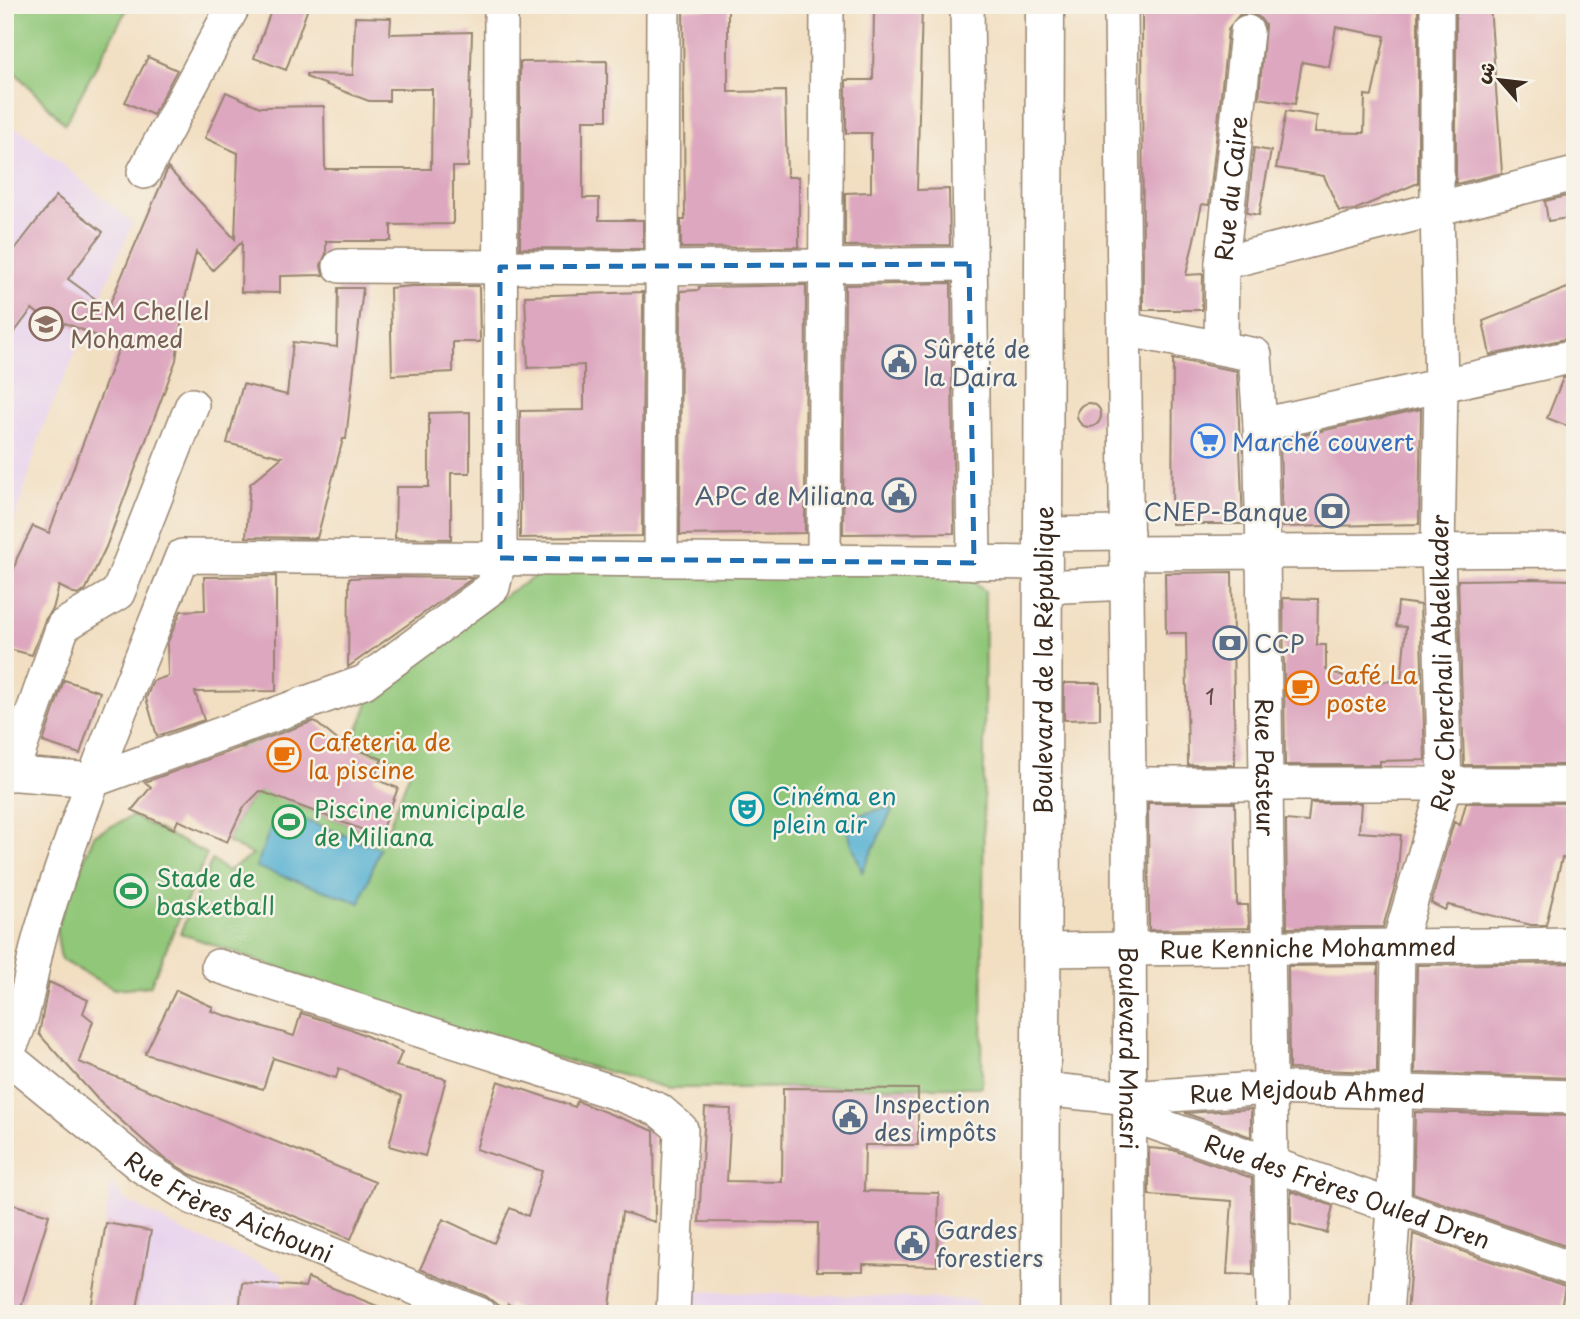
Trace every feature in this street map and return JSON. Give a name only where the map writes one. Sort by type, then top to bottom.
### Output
[{"type":"main road","name":"Boulevard de la République","points":[[1040,1314],[1045,5]]},
{"type":"street","points":[[144,172],[234,5]]},
{"type":"street","points":[[192,405],[118,593],[63,626],[8,773],[94,780],[364,682],[493,587],[500,558],[501,5]]},
{"type":"street","points":[[661,559],[663,5]]},
{"type":"street","points":[[824,562],[827,5]]},
{"type":"street","points":[[967,5],[974,563]]},
{"type":"street","name":"Boulevard Mnasri","points":[[1121,5],[1129,784],[1130,1314]]},
{"type":"street","name":"Rue Cherchali Abdelkader","points":[[1386,1314],[1394,1208],[1398,946],[1445,784],[1438,551],[1441,385],[1437,209],[1437,5]]},
{"type":"street","name":"Rue du Caire","points":[[1221,346],[1222,263],[1247,32]]},
{"type":"street","points":[[1222,263],[1575,174]]},
{"type":"street","points":[[340,266],[824,268],[969,264]]},
{"type":"street","name":"Rue Pasteur","points":[[1124,329],[1221,346],[1255,355],[1260,425],[1263,552],[1273,1314]]},
{"type":"street","points":[[1260,425],[1575,356]]},
{"type":"street","points":[[6,1055],[18,1029],[41,931],[94,780],[182,556],[974,563],[1263,552],[1575,550]]},
{"type":"street","points":[[1043,561],[1127,556]]},
{"type":"street","points":[[1129,784],[1575,784]]},
{"type":"street","name":"Rue Kenniche Mohammed","points":[[1042,950],[1575,944]]},
{"type":"street","points":[[218,966],[617,1093],[659,1110],[681,1129],[673,1314]]},
{"type":"street","name":"Rue Frères Aichouni","points":[[6,1055],[141,1166],[193,1198],[479,1314]]},
{"type":"street","name":"Rue Mejdoub Ahmed","points":[[1042,1089],[1130,1098],[1269,1088],[1575,1097]]},
{"type":"street","name":"Rue des Frères Ouled Dren","points":[[1130,1098],[1151,1122],[1575,1270]]},
{"type":"highlighted area","points":[[969,264],[974,563],[500,558],[500,267]]},
{"type":"shaded area","name":"CEM Chellel Mohamed","points":[[5,122],[26,134],[133,223],[43,426],[5,555]]},
{"type":"shaded area","points":[[111,1183],[124,1199],[183,1231],[283,1274],[279,1314],[90,1314]]},
{"type":"shaded area","points":[[687,1291],[977,1300],[977,1314],[687,1314]]},
{"type":"green space","points":[[5,5],[129,5],[65,124],[5,62]]},
{"type":"green space","points":[[549,568],[967,569],[977,585],[985,591],[982,1087],[669,1088],[446,1028],[180,933],[212,860],[227,871],[253,855],[227,842],[243,808],[270,780],[236,746],[309,716],[330,739],[304,759],[287,801],[384,838],[412,766],[352,745],[374,688],[500,598]]},
{"type":"green space","name":"Stade de basketball","points":[[132,816],[207,854],[150,986],[114,989],[61,960],[56,928],[94,835]]},
{"type":"water","points":[[894,806],[862,872],[843,819]]},
{"type":"water","points":[[277,810],[380,848],[360,903],[256,867]]},
{"type":"building","points":[[273,5],[309,5],[286,70],[254,58]]},
{"type":"building","points":[[1142,5],[1359,5],[1390,11],[1391,5],[1418,5],[1418,183],[1354,210],[1339,211],[1324,176],[1276,168],[1286,111],[1317,116],[1315,132],[1364,133],[1365,95],[1372,96],[1385,36],[1336,27],[1329,67],[1302,62],[1295,104],[1259,98],[1265,25],[1259,17],[1250,13],[1239,15],[1228,30],[1209,205],[1202,204],[1186,275],[1203,274],[1202,310],[1143,310]]},
{"type":"building","points":[[1456,5],[1490,5],[1502,173],[1456,184]]},
{"type":"building","points":[[874,6],[922,6],[917,190],[949,189],[950,245],[845,246],[845,193],[871,192],[871,133],[846,133],[846,80],[873,80]]},
{"type":"building","points":[[683,9],[728,9],[728,92],[785,91],[787,177],[799,177],[799,247],[681,248],[681,220],[685,220]]},
{"type":"building","points":[[355,17],[391,18],[390,34],[472,32],[468,167],[453,167],[453,224],[391,225],[391,241],[326,241],[326,254],[321,265],[323,275],[280,276],[280,293],[241,292],[242,242],[213,270],[196,252],[184,303],[176,360],[106,547],[85,591],[77,595],[59,586],[53,609],[45,620],[32,655],[5,648],[5,603],[17,558],[33,526],[49,533],[120,345],[65,323],[60,330],[32,309],[5,345],[5,262],[56,196],[103,232],[68,279],[108,308],[168,168],[235,239],[238,153],[205,138],[226,92],[260,107],[324,106],[325,169],[431,169],[432,89],[389,89],[389,101],[369,101],[306,77],[306,74],[353,75]]},
{"type":"building","points":[[148,57],[177,70],[153,115],[125,102]]},
{"type":"building","points":[[607,61],[607,120],[583,120],[583,198],[599,198],[599,220],[643,220],[643,249],[520,248],[520,62]]},
{"type":"building","points":[[1254,148],[1271,151],[1259,215],[1247,213]]},
{"type":"building","points":[[1575,194],[1575,217],[1548,221],[1545,201]]},
{"type":"building","name":"Sûreté de la Daira","points":[[951,283],[954,533],[843,534],[845,285]]},
{"type":"building","points":[[806,285],[805,533],[680,535],[681,291],[699,290],[699,287]]},
{"type":"building","points":[[1575,285],[1575,337],[1490,355],[1483,321]]},
{"type":"building","points":[[479,286],[480,342],[453,342],[453,372],[392,375],[390,288]]},
{"type":"building","points":[[338,288],[363,288],[346,439],[343,439],[317,538],[246,537],[250,484],[282,457],[227,443],[243,384],[287,395],[293,342],[337,347]]},
{"type":"building","points":[[643,292],[642,536],[520,538],[520,411],[584,410],[584,365],[528,368],[525,296]]},
{"type":"building","name":"Marché couvert","points":[[1173,359],[1237,371],[1243,524],[1172,524]]},
{"type":"building","points":[[1575,376],[1575,429],[1547,418],[1563,378]]},
{"type":"building","points":[[1089,403],[1097,407],[1101,415],[1097,423],[1089,427],[1081,423],[1077,415],[1081,407]]},
{"type":"building","points":[[1421,409],[1419,524],[1282,527],[1280,440]]},
{"type":"building","points":[[470,412],[470,473],[451,473],[451,539],[395,538],[396,487],[429,487],[429,413]]},
{"type":"building","points":[[1232,572],[1235,765],[1188,765],[1186,633],[1166,633],[1165,573]]},
{"type":"building","points":[[276,576],[276,691],[195,692],[204,720],[157,736],[146,698],[153,681],[168,676],[167,644],[181,611],[205,610],[204,577]]},
{"type":"building","points":[[380,577],[473,578],[348,667],[349,578]]},
{"type":"building","points":[[1458,580],[1575,580],[1575,765],[1464,765]]},
{"type":"building","points":[[1283,598],[1318,599],[1317,645],[1326,645],[1326,670],[1360,682],[1401,681],[1406,627],[1396,626],[1398,602],[1420,605],[1425,760],[1380,761],[1380,765],[1285,765]]},
{"type":"building","points":[[64,680],[100,692],[80,754],[43,742]]},
{"type":"building","points":[[1064,683],[1100,683],[1100,719],[1064,720]]},
{"type":"building","points":[[314,721],[341,743],[382,759],[374,779],[398,788],[379,836],[260,791],[243,808],[227,842],[178,820],[174,829],[132,810],[151,787],[145,782]]},
{"type":"building","points":[[1148,803],[1235,803],[1237,905],[1248,905],[1249,928],[1149,930]]},
{"type":"building","points":[[1310,803],[1361,803],[1359,832],[1401,835],[1397,879],[1383,927],[1287,928],[1286,820],[1308,822]]},
{"type":"building","points":[[1466,803],[1575,803],[1575,860],[1562,858],[1546,925],[1531,925],[1448,905],[1445,910],[1431,903],[1454,822],[1460,825]]},
{"type":"building","points":[[1575,963],[1575,1078],[1415,1073],[1417,965]]},
{"type":"building","points":[[1378,965],[1377,1072],[1289,1069],[1288,966]]},
{"type":"building","points":[[49,982],[88,1000],[83,1013],[93,1021],[79,1062],[375,1182],[351,1239],[190,1174],[161,1156],[100,1102],[39,1034]]},
{"type":"building","points":[[176,990],[213,1007],[211,1011],[294,1036],[301,1013],[351,1029],[402,1052],[396,1066],[446,1079],[425,1156],[389,1146],[402,1096],[339,1068],[336,1078],[273,1058],[263,1089],[145,1054]]},
{"type":"building","points":[[498,1081],[575,1107],[577,1101],[654,1131],[655,1222],[622,1212],[609,1314],[526,1314],[508,1304],[505,1311],[486,1296],[420,1269],[443,1219],[494,1243],[510,1208],[528,1216],[542,1171],[476,1149]]},
{"type":"building","points":[[783,1088],[918,1089],[918,1145],[865,1145],[864,1191],[939,1193],[937,1266],[863,1264],[863,1271],[817,1271],[818,1223],[699,1222],[705,1108],[731,1109],[727,1181],[782,1182]]},
{"type":"building","points":[[1251,1109],[1251,1137],[1185,1113]]},
{"type":"building","points":[[1415,1112],[1575,1116],[1574,1249],[1413,1193]]},
{"type":"building","points":[[1149,1148],[1173,1150],[1252,1178],[1253,1275],[1227,1274],[1232,1201],[1149,1195]]},
{"type":"building","points":[[1291,1191],[1333,1206],[1327,1233],[1291,1224]]},
{"type":"building","points":[[5,1202],[49,1215],[19,1314],[5,1314]]},
{"type":"building","points":[[106,1223],[151,1231],[136,1314],[90,1314]]},
{"type":"building","points":[[1413,1234],[1565,1287],[1560,1314],[1407,1314]]},
{"type":"building","points":[[308,1278],[395,1313],[239,1314],[242,1282],[305,1287]]},
{"type":"place","name":"CEM Chellel Mohamed","points":[[46,324]]},
{"type":"place","name":"Sûreté de la Daira","points":[[899,362]]},
{"type":"place","name":"Marché couvert","points":[[1208,441]]},
{"type":"place","name":"APC de Miliana","points":[[899,495]]},
{"type":"place","name":"CNEP-Banque","points":[[1332,511]]},
{"type":"place","name":"CCP","points":[[1230,643]]},
{"type":"place","name":"Café La poste","points":[[1302,688]]},
{"type":"place","name":"Cafeteria de la piscine","points":[[284,755]]},
{"type":"place","name":"Cinéma en plein air","points":[[747,809]]},
{"type":"place","name":"Piscine municipale de Miliana","points":[[289,822]]},
{"type":"place","name":"Stade de basketball","points":[[131,891]]},
{"type":"place","name":"Inspection des impôts","points":[[850,1117]]},
{"type":"place","name":"Gardes forestiers","points":[[912,1243]]}]
